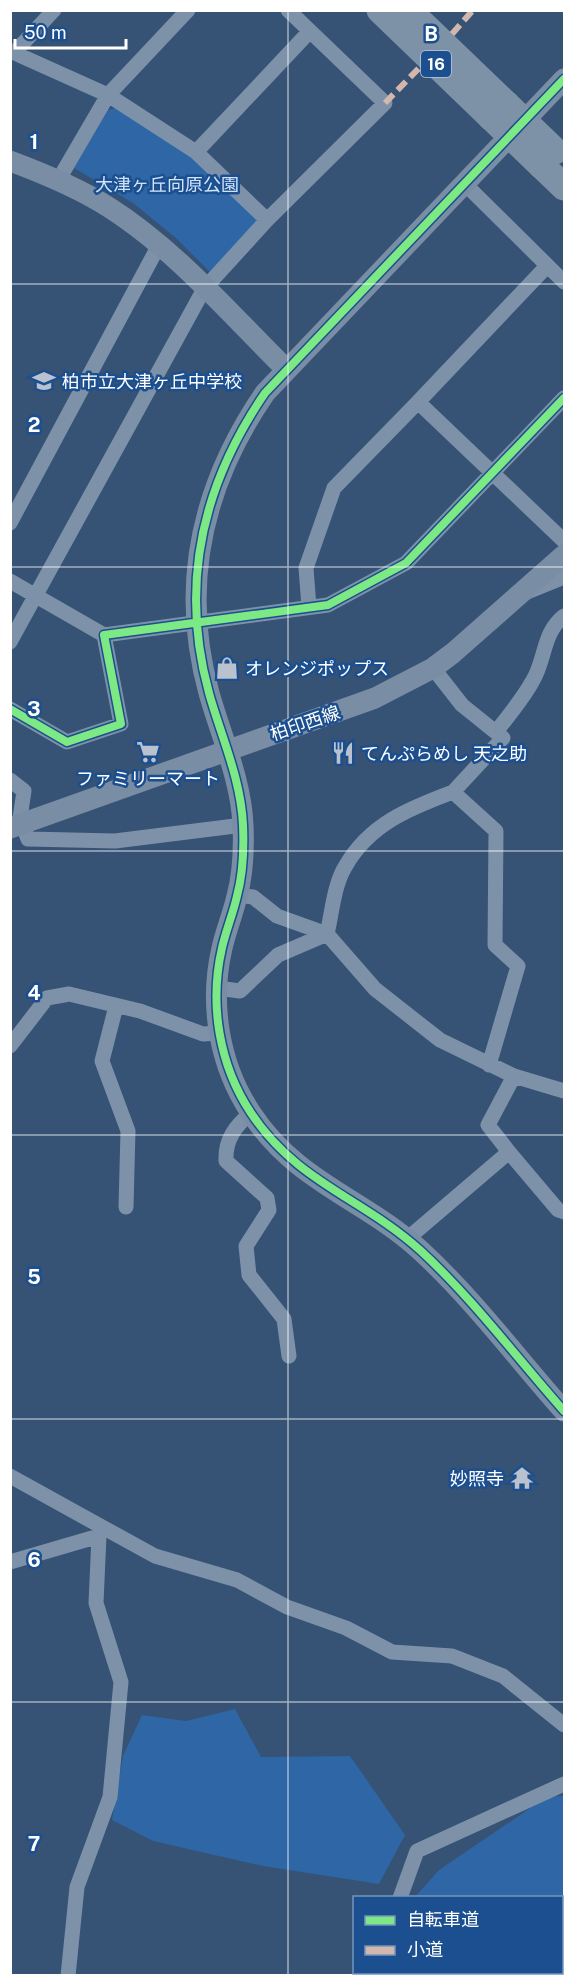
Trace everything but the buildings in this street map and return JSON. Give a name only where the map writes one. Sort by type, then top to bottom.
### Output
[{"type":"highway","name":"16","points":[[380,10],[553,159],[564,188]]},
{"type":"highway","name":"16","points":[[408,10],[499,111]]},
{"type":"street","points":[[54,10],[12,52],[108,95],[196,152],[267,220]]},
{"type":"street","points":[[59,179],[108,95],[188,10]]},
{"type":"street","points":[[10,642],[204,289],[267,220],[385,104],[288,10]]},
{"type":"street","points":[[196,152],[310,31]]},
{"type":"street","points":[[564,79],[265,393],[246,420],[212,492],[197,565],[196,621],[204,673],[240,799],[243,825],[238,895],[222,944],[217,988],[219,1033],[233,1079],[251,1113],[290,1160],[317,1181],[378,1217],[407,1239],[448,1278],[564,1411]]},
{"type":"street","points":[[10,161],[59,179],[110,208],[159,245],[287,370]]},
{"type":"street","points":[[465,184],[564,282]]},
{"type":"street","points":[[10,523],[159,245]]},
{"type":"street","points":[[309,607],[306,568],[334,488],[547,266]]},
{"type":"street","points":[[10,581],[104,635],[328,605],[406,563],[564,398]]},
{"type":"street","points":[[418,402],[564,541]]},
{"type":"street","name":"柏印西線","points":[[16,826],[375,698],[433,668],[469,641],[564,555]]},
{"type":"street","points":[[522,595],[564,577]]},
{"type":"street","points":[[496,732],[533,681],[549,633],[554,624],[564,616]]},
{"type":"street","points":[[10,709],[67,742],[122,724],[104,635]]},
{"type":"street","points":[[327,934],[345,867],[375,830],[403,811],[453,792],[503,738],[462,705],[433,668]]},
{"type":"street","points":[[10,780],[24,791],[20,818],[16,826],[28,839],[115,841],[243,825]]},
{"type":"street","points":[[453,792],[496,831],[495,945],[518,966],[489,1065]]},
{"type":"street","points":[[238,895],[253,897],[277,916],[327,934],[359,973],[401,1012],[440,1040],[514,1076],[564,1091]]},
{"type":"street","points":[[217,988],[240,991],[279,956],[327,934]]},
{"type":"street","points":[[10,1046],[47,998],[69,994],[140,1011],[203,1034],[219,1033]]},
{"type":"street","points":[[116,1006],[102,1061],[128,1131],[126,1207]]},
{"type":"street","points":[[514,1076],[488,1125],[558,1210],[564,1212]]},
{"type":"street","points":[[251,1113],[239,1122],[225,1146],[226,1161],[267,1198],[269,1210],[246,1246],[249,1275],[284,1319],[289,1356]]},
{"type":"street","points":[[407,1239],[509,1152]]},
{"type":"street","points":[[10,1476],[101,1532],[155,1556],[237,1580],[287,1607],[346,1628],[392,1652],[452,1656],[503,1676],[564,1725]]},
{"type":"street","points":[[10,1562],[101,1532]]},
{"type":"street","points":[[68,1976],[77,1887],[110,1797],[121,1682],[96,1603],[101,1532]]},
{"type":"street","points":[[401,1896],[417,1851],[564,1784]]},
{"type":"green space","name":"大津ヶ丘向原公園","points":[[115,108],[193,157],[257,219],[256,224],[211,273],[177,239],[133,203],[74,168],[108,110]]},
{"type":"green space","points":[[235,1709],[261,1757],[350,1756],[405,1835],[379,1884],[263,1866],[153,1841],[112,1820],[123,1756],[142,1715],[186,1721]]},
{"type":"green space","points":[[564,1796],[564,1975],[551,1974],[563,1974],[563,1896],[416,1896],[439,1870],[526,1811],[542,1797]]},
{"type":"marked path","points":[[452,34],[473,10]]},
{"type":"marked path","points":[[385,103],[423,64]]},
{"type":"cycle path","points":[[564,79],[265,393],[225,463],[212,500],[202,537],[197,574],[196,613],[200,653],[209,693],[235,774],[243,825],[241,879],[218,969],[217,1012],[224,1054],[231,1075],[251,1113],[269,1137],[289,1157],[310,1173],[399,1233],[421,1251],[477,1309],[564,1411]]},
{"type":"cycle path","points":[[10,709],[67,742],[121,724],[104,635],[328,605],[406,563],[564,398]]},
{"type":"place","name":"柏市立大津ヶ丘中学校","points":[[44,381]]},
{"type":"place","name":"オレンジポップス","points":[[227,668]]},
{"type":"place","name":"ファミリーマート","points":[[148,752]]},
{"type":"place","name":"てんぷらめし 天之助","points":[[343,753]]},
{"type":"place","name":"妙照寺","points":[[522,1478]]}]
